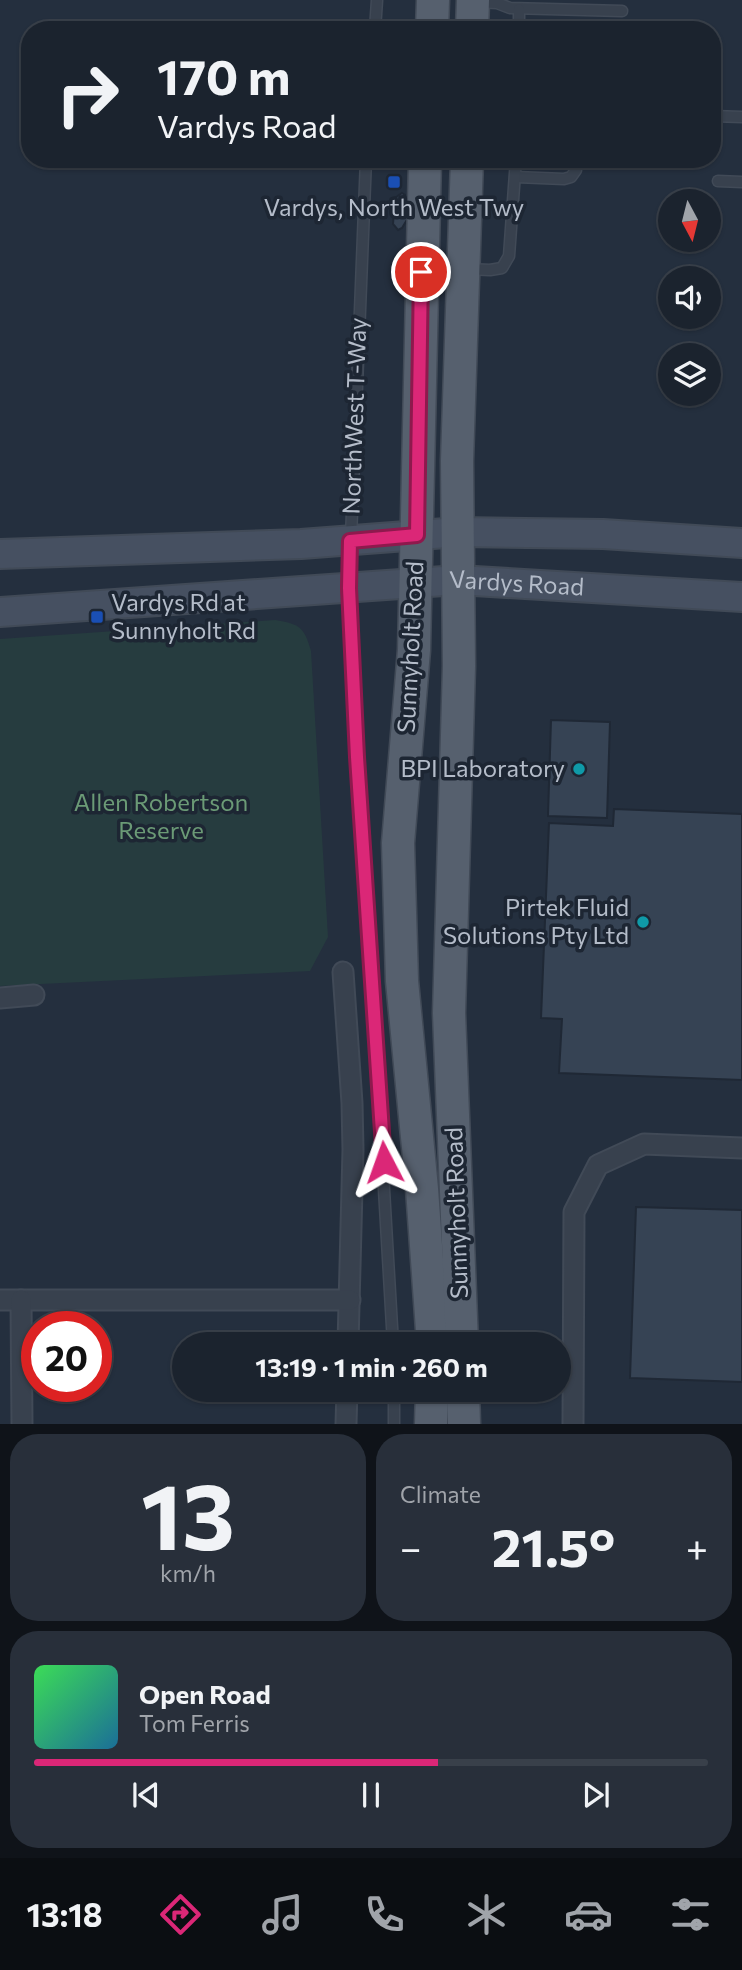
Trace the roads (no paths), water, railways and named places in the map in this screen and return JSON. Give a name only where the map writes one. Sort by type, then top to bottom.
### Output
[{"type":"main road","points":[[432,21],[433,0]]},
{"type":"main road","name":"Sunnyholt Road","points":[[425,168],[414,650],[398,843],[402,981],[422,1189],[432,1332]]},
{"type":"main road","name":"Sunnyholt Road","points":[[462,1332],[449,1013],[459,666],[457,461],[467,168]]},
{"type":"main road","name":"Vardys Road","points":[[0,554],[350,541],[458,533],[603,534],[742,542]]},
{"type":"main road","name":"Vardys Road","points":[[0,612],[458,580],[742,597]]},
{"type":"main road","points":[[431,1424],[432,1402]]},
{"type":"main road","points":[[463,1402],[464,1424]]},
{"type":"street","points":[[343,972],[352,1115],[349,1332]]},
{"type":"street","points":[[0,998],[34,995]]},
{"type":"street","points":[[573,1424],[574,1212],[598,1165],[644,1144],[742,1148]]},
{"type":"street","points":[[0,1300],[350,1300]]},
{"type":"street","points":[[21,1300],[22,1424]]},
{"type":"street","points":[[346,1424],[347,1402]]},
{"type":"lane","points":[[375,21],[377,0]]},
{"type":"lane","points":[[473,11],[497,3],[505,8],[519,9],[622,11]]},
{"type":"lane","points":[[519,9],[519,21]]},
{"type":"lane","points":[[721,116],[742,117]]},
{"type":"lane","name":"NorthWest T-Way","points":[[366,168],[349,588],[392,1332]]},
{"type":"lane","points":[[464,268],[495,270],[502,268],[509,256],[516,168]]},
{"type":"lane","points":[[516,177],[564,179],[572,177],[576,168]]},
{"type":"lane","points":[[718,181],[742,182]]},
{"type":"lane","points":[[394,1402],[394,1424]]},
{"type":"place","name":"Vardys, North West Twy","points":[[394,182]]},
{"type":"place","name":"Vardys Rd at Sunnyholt Rd","points":[[97,617]]},
{"type":"place","name":"BPI Laboratory","points":[[579,769]]},
{"type":"place","name":"Pirtek Fluid Solutions Pty Ltd","points":[[643,922]]},
{"type":"park label","name":"Allen Robertson Reserve","points":[[161,817]]}]
